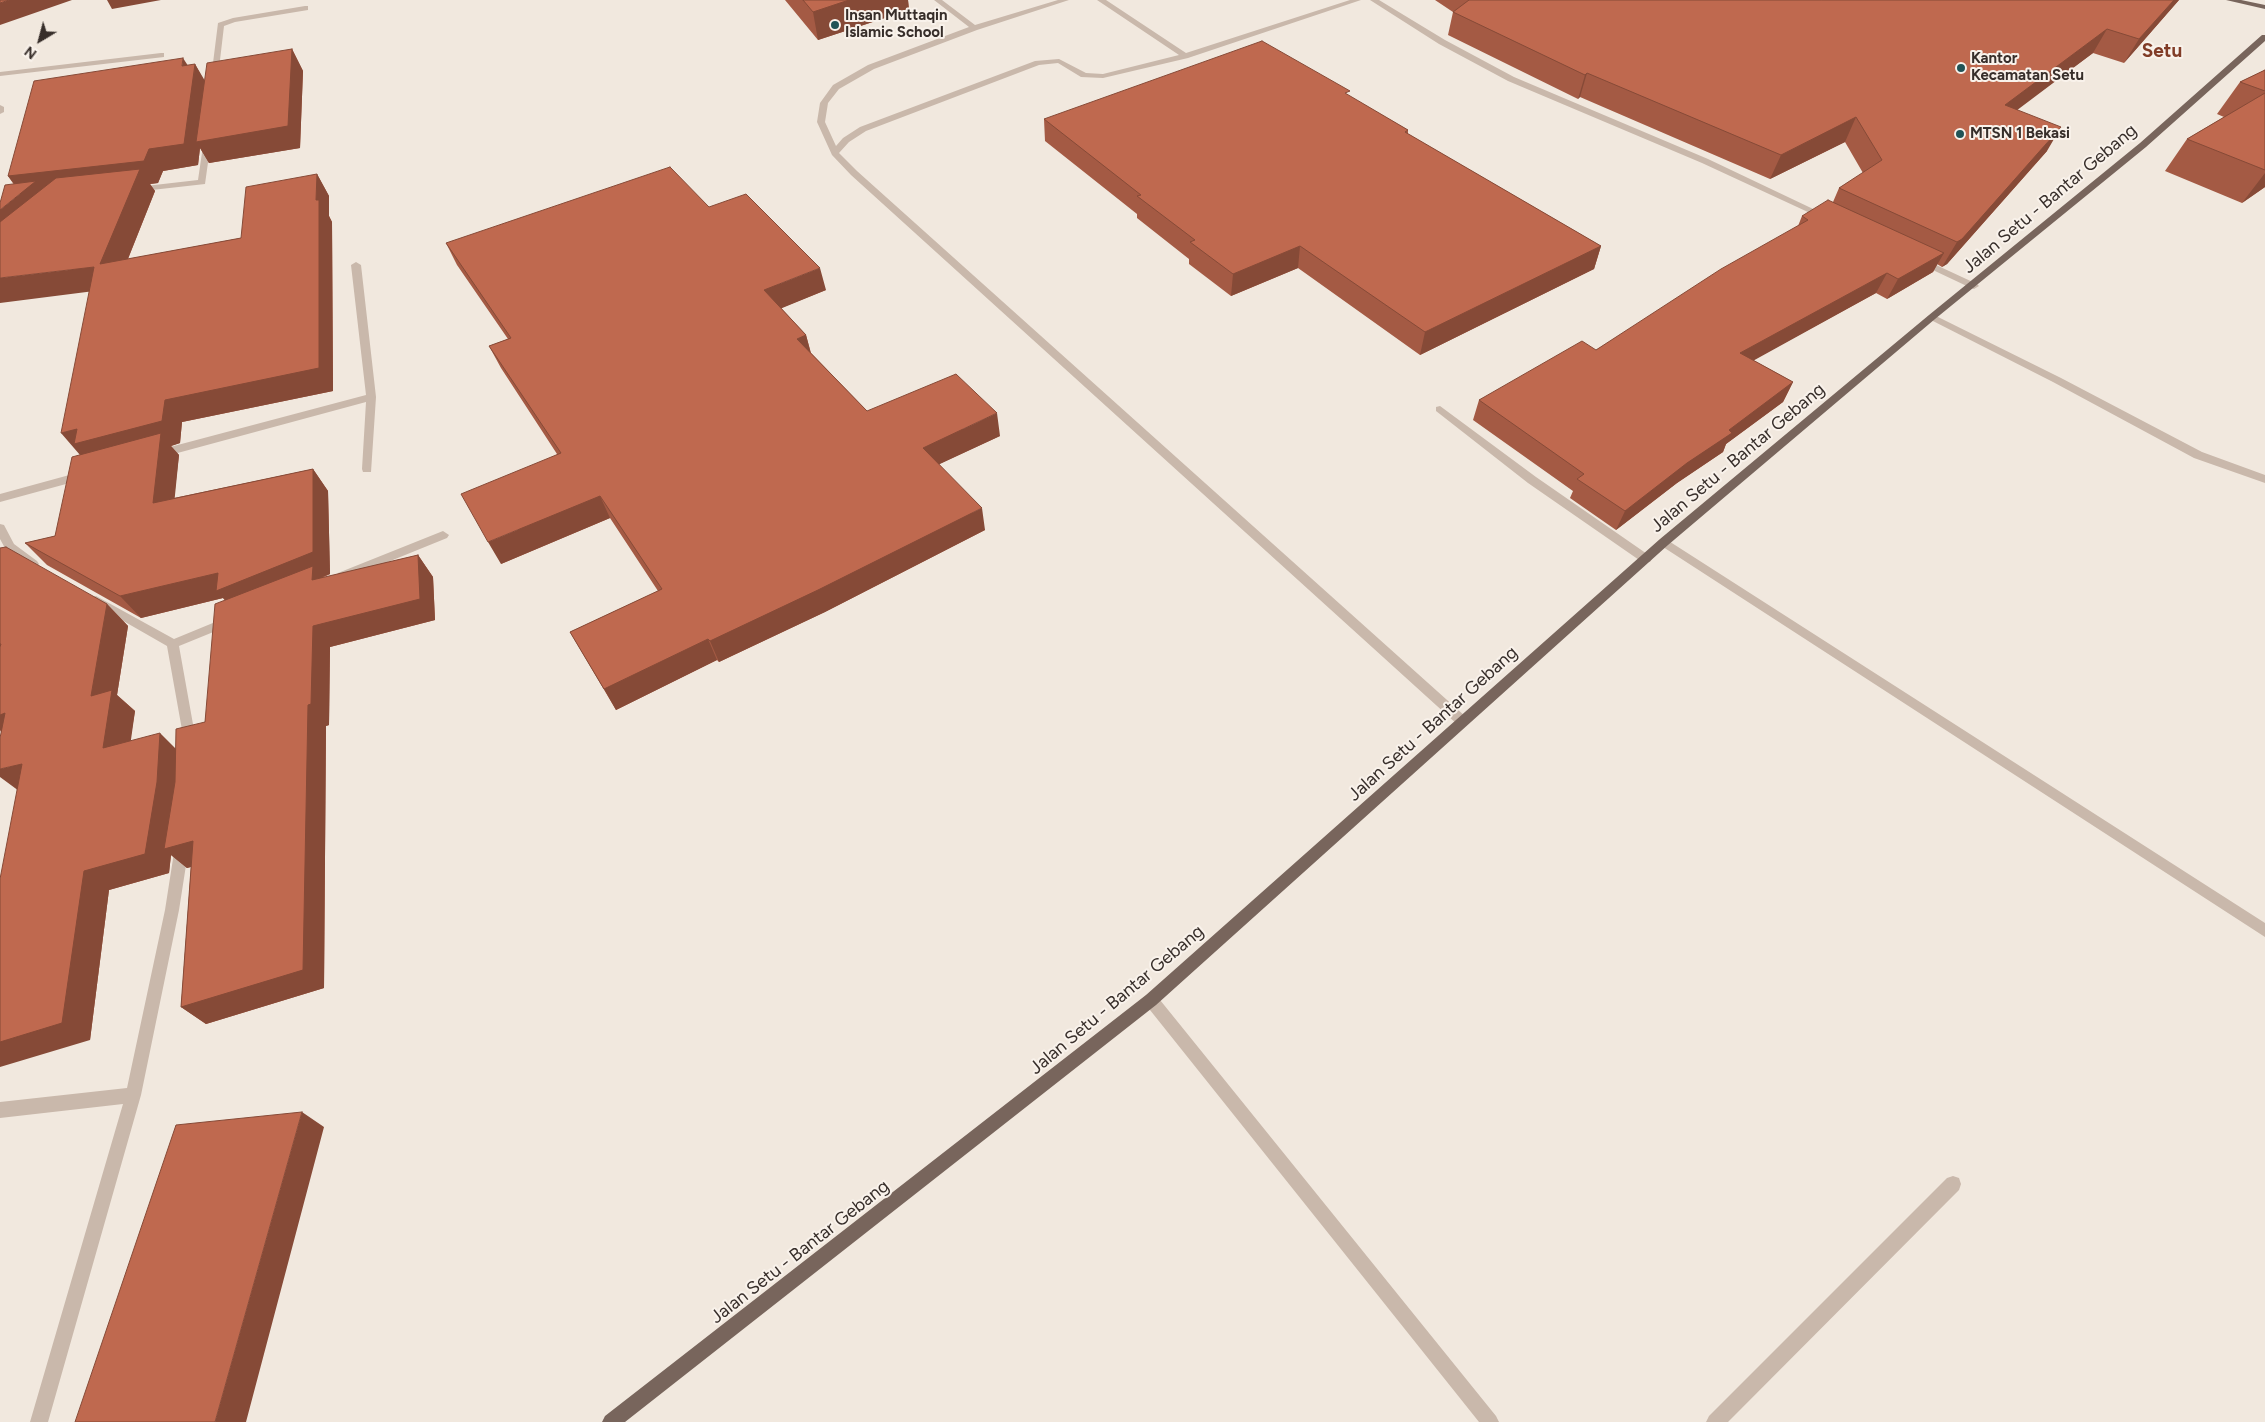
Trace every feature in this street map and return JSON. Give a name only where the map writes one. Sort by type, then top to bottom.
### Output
[{"type":"main road","points":[[2230,0],[2265,7]]},
{"type":"main road","name":"Jalan Setu - Bantar Gebang","points":[[611,1422],[1151,1000],[1664,542],[2142,145],[2265,37]]},
{"type":"street","points":[[938,0],[974,28]]},
{"type":"street","points":[[1065,0],[974,28],[871,67],[836,87],[824,103],[821,122],[835,153],[926,239],[1462,721]]},
{"type":"street","points":[[1101,0],[1185,56]]},
{"type":"street","points":[[835,153],[846,140],[863,129],[1038,63],[1058,61],[1093,77],[1185,56],[1357,0]]},
{"type":"street","points":[[1374,0],[1442,42],[1511,79],[1705,161],[1830,219]]},
{"type":"street","points":[[213,87],[221,25],[233,20],[305,8]]},
{"type":"street","points":[[0,74],[161,55]]},
{"type":"street","points":[[130,190],[202,182],[208,135]]},
{"type":"street","points":[[1911,256],[1974,286]]},
{"type":"street","points":[[356,265],[371,396],[367,469]]},
{"type":"street","points":[[1932,318],[2057,380],[2198,455],[2265,479]]},
{"type":"street","points":[[152,456],[371,396]]},
{"type":"street","points":[[1440,410],[1532,480],[1646,559]]},
{"type":"street","points":[[0,498],[95,472]]},
{"type":"street","points":[[0,528],[10,547],[43,569]]},
{"type":"street","points":[[326,582],[443,535]]},
{"type":"street","points":[[1664,542],[2265,931]]},
{"type":"street","points":[[85,594],[173,644],[190,736],[190,755]]},
{"type":"street","points":[[173,644],[236,618]]},
{"type":"street","points":[[39,1422],[133,1095],[172,910],[184,832]]},
{"type":"street","points":[[1151,1000],[1490,1422]]},
{"type":"street","points":[[0,1110],[133,1095]]},
{"type":"street","points":[[1716,1422],[1953,1184]]},
{"type":"building","points":[[803,0],[849,0],[813,12]]},
{"type":"building","points":[[1469,0],[2174,0],[2139,39],[2107,29],[2005,105],[2061,127],[1962,239],[1957,242],[1839,188],[1882,160],[1856,117],[1781,155],[1587,73],[1585,75],[1453,12]]},
{"type":"building","points":[[1262,41],[1350,91],[1345,93],[1408,130],[1405,132],[1601,246],[1425,332],[1300,246],[1233,274],[1190,242],[1195,240],[1137,196],[1141,195],[1044,119]]},
{"type":"building","points":[[292,49],[288,126],[196,142],[207,63]]},
{"type":"building","points":[[183,58],[182,66],[195,64],[184,144],[149,149],[144,161],[8,176],[34,81]]},
{"type":"building","points":[[2265,70],[2265,91],[2240,82]]},
{"type":"building","points":[[2265,93],[2265,170],[2187,139]]},
{"type":"building","points":[[670,167],[709,207],[746,194],[820,268],[764,290],[806,335],[797,339],[867,411],[956,374],[997,413],[923,448],[982,508],[818,590],[710,641],[708,639],[604,689],[570,632],[662,589],[600,496],[488,542],[461,494],[561,453],[489,346],[511,338],[446,243]]},
{"type":"building","points":[[140,169],[100,264],[241,238],[246,187],[317,174],[316,200],[319,200],[319,368],[165,400],[162,421],[74,444],[77,429],[61,433],[94,267],[0,278],[0,222],[56,178]]},
{"type":"building","points":[[36,181],[0,210],[5,185]]},
{"type":"building","points":[[1828,200],[1944,253],[1898,279],[1887,273],[1740,353],[1793,382],[1729,430],[1732,433],[1687,463],[1625,511],[1577,479],[1584,474],[1479,400],[1582,341],[1596,350],[1721,269],[1808,220],[1802,216]]},
{"type":"building","points":[[161,433],[153,503],[313,469],[313,552],[216,591],[218,573],[120,596],[25,543],[55,536],[72,457]]},
{"type":"building","points":[[6,547],[107,604],[91,696],[112,690],[103,748],[160,733],[157,782],[145,854],[84,871],[62,1023],[0,1042],[0,879],[22,764],[0,769],[0,738],[5,713],[0,715],[0,548]]},
{"type":"building","points":[[418,555],[420,599],[313,626],[311,704],[308,705],[303,970],[181,1007],[193,841],[164,849],[175,782],[176,729],[205,722],[215,604],[313,566],[312,580]]},
{"type":"building","points":[[302,1112],[215,1422],[75,1422],[176,1125]]},
{"type":"place","name":"Insan Muttaqin Islamic School","points":[[835,25]]},
{"type":"place","name":"Kantor Kecamatan Setu","points":[[1961,68]]},
{"type":"place","name":"MTSN 1 Bekasi","points":[[1960,134]]},
{"type":"district","name":"Setu","points":[[2162,51]]}]
